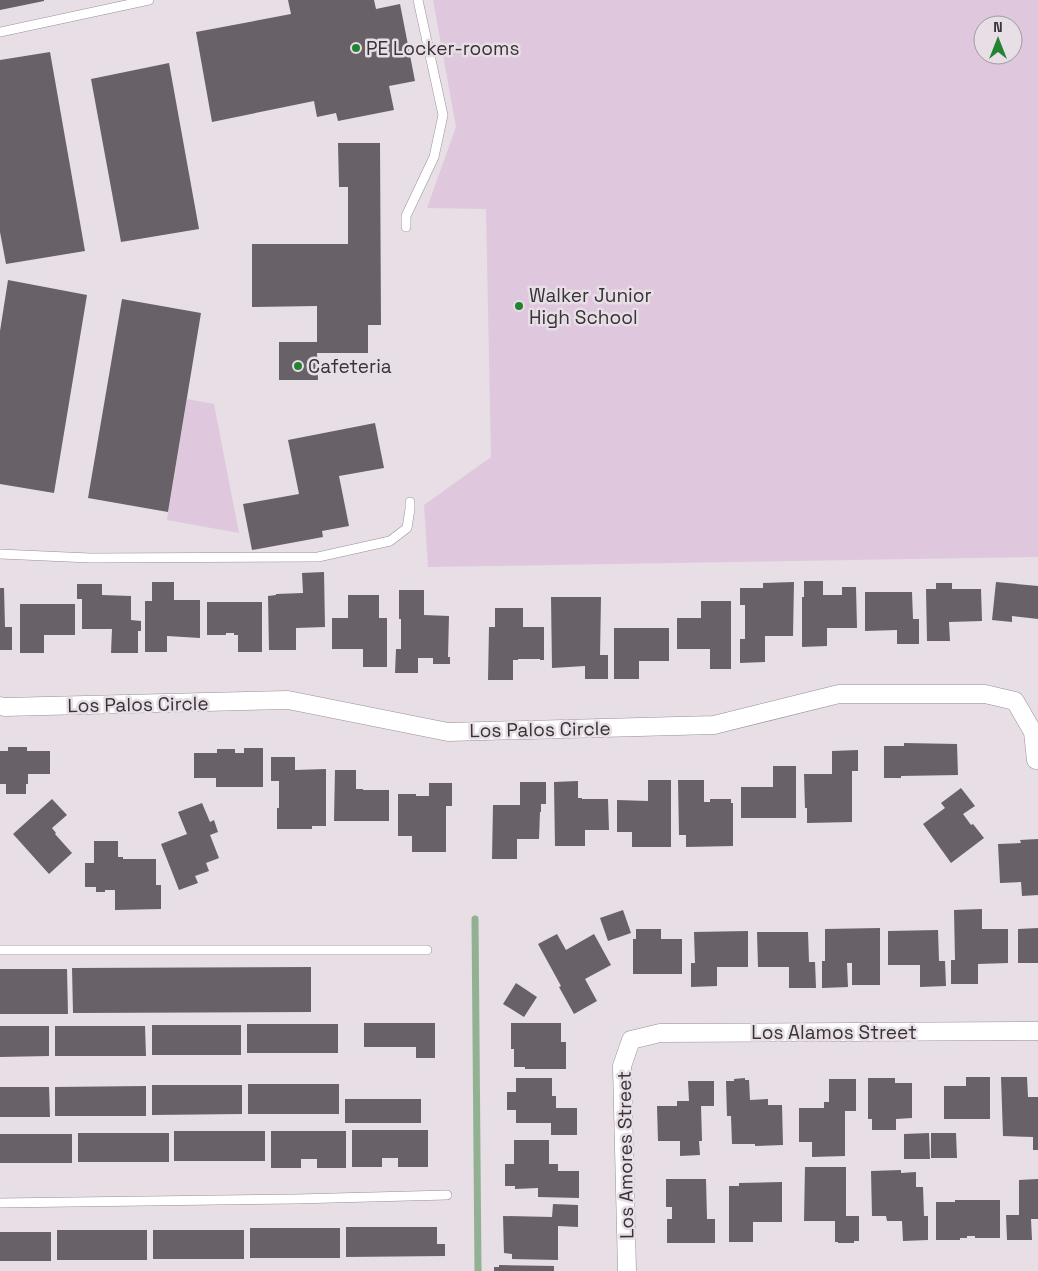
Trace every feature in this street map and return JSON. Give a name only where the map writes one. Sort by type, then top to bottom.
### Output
[{"type":"street","name":"Los Palos Circle","points":[[0,706],[288,700],[448,732],[714,725],[839,694],[985,694],[1015,701],[1033,732],[1036,760]]},
{"type":"street","name":"Los Alamos Street","points":[[631,1040],[660,1033],[1038,1031]]},
{"type":"street","name":"Los Amores Street","points":[[627,1271],[622,1066],[631,1040]]},
{"type":"lane","points":[[0,32],[149,0]]},
{"type":"lane","points":[[406,227],[406,216],[434,156],[443,115],[418,0]]},
{"type":"lane","points":[[0,554],[90,558],[318,557],[390,541],[407,528],[410,502]]},
{"type":"lane","points":[[0,950],[427,950]]},
{"type":"lane","points":[[0,1204],[447,1195]]},
{"type":"shaded area","points":[[433,0],[1038,0],[1038,557],[428,567],[424,505],[491,457],[486,209],[427,208],[456,127]]},
{"type":"shaded area","points":[[187,399],[214,404],[239,533],[167,520]]},
{"type":"building","points":[[0,0],[44,0],[44,1],[0,10]]},
{"type":"building","points":[[288,0],[374,0],[376,9],[400,4],[415,81],[389,86],[394,110],[338,121],[336,113],[317,117],[314,101],[212,122],[196,32],[291,14]]},
{"type":"building","points":[[50,52],[85,251],[6,264],[0,232],[0,60]]},
{"type":"building","points":[[169,63],[199,229],[121,242],[91,79]]},
{"type":"building","points":[[338,143],[380,143],[381,325],[368,325],[368,353],[317,353],[318,380],[279,380],[279,342],[317,342],[317,306],[252,307],[252,244],[348,244],[348,187],[339,187]]},
{"type":"building","points":[[8,280],[87,295],[54,493],[0,484],[0,331]]},
{"type":"building","points":[[122,299],[201,313],[168,512],[88,498]]},
{"type":"building","points":[[375,423],[384,468],[339,476],[349,526],[322,531],[323,537],[252,550],[243,504],[299,494],[288,440]]},
{"type":"building","points":[[324,572],[325,627],[296,628],[296,650],[269,650],[268,596],[303,593],[302,573]]},
{"type":"building","points":[[804,581],[823,581],[823,595],[842,595],[842,587],[856,587],[857,628],[827,628],[827,646],[802,647],[802,597],[804,597]]},
{"type":"building","points":[[152,582],[174,582],[174,600],[200,600],[200,638],[167,636],[167,652],[145,652],[145,601],[152,601]]},
{"type":"building","points":[[794,582],[793,636],[765,636],[765,662],[740,663],[740,639],[745,639],[745,605],[740,605],[740,588],[763,588],[763,583]]},
{"type":"building","points":[[996,582],[1038,586],[1038,619],[1012,616],[1012,622],[992,620]]},
{"type":"building","points":[[936,583],[952,583],[952,589],[981,589],[982,621],[949,622],[950,641],[927,641],[926,589],[936,589]]},
{"type":"building","points":[[77,584],[102,584],[102,595],[131,596],[131,620],[141,621],[141,631],[138,631],[138,653],[111,653],[112,629],[82,629],[82,599],[77,599]]},
{"type":"building","points":[[0,588],[4,588],[5,627],[12,627],[12,650],[0,650]]},
{"type":"building","points":[[399,590],[424,590],[424,615],[449,616],[448,657],[450,657],[450,664],[433,664],[433,658],[418,658],[418,673],[395,673],[396,649],[401,649]]},
{"type":"building","points":[[865,592],[912,592],[913,619],[919,619],[919,644],[897,644],[897,630],[865,631]]},
{"type":"building","points":[[348,595],[379,595],[379,618],[387,618],[387,667],[363,667],[363,649],[332,649],[332,618],[348,618]]},
{"type":"building","points":[[551,597],[601,597],[600,655],[608,655],[608,679],[585,679],[585,666],[552,668]]},
{"type":"building","points":[[701,601],[731,601],[731,669],[710,669],[710,649],[677,649],[677,618],[701,618]]},
{"type":"building","points":[[207,602],[262,602],[262,652],[238,652],[238,635],[234,635],[234,633],[207,635]]},
{"type":"building","points":[[20,604],[75,604],[75,635],[44,635],[44,653],[20,653]]},
{"type":"building","points":[[495,608],[523,608],[523,627],[544,627],[544,660],[513,660],[513,680],[488,680],[489,627],[495,627]]},
{"type":"building","points":[[614,628],[669,628],[669,661],[639,661],[639,679],[614,679]]},
{"type":"building","points":[[904,743],[957,744],[958,775],[884,778],[884,746],[904,746]]},
{"type":"building","points":[[8,747],[27,747],[27,751],[50,751],[50,774],[28,774],[26,794],[6,794],[6,784],[0,784],[0,751],[8,751]]},
{"type":"building","points":[[244,748],[263,748],[263,787],[216,787],[216,778],[194,778],[194,753],[217,753],[217,749],[235,749],[235,753],[244,753]]},
{"type":"building","points":[[858,750],[858,771],[852,771],[852,822],[807,823],[804,774],[832,774],[832,751]]},
{"type":"building","points":[[271,757],[295,757],[295,770],[326,769],[326,826],[312,826],[312,829],[277,829],[279,781],[271,781]]},
{"type":"building","points":[[773,766],[796,766],[796,818],[741,818],[741,787],[773,787]]},
{"type":"building","points":[[335,770],[356,770],[356,789],[389,790],[389,821],[334,821]]},
{"type":"building","points":[[648,780],[671,780],[671,847],[632,847],[632,832],[617,832],[617,800],[648,801]]},
{"type":"building","points":[[678,780],[704,780],[704,802],[710,802],[710,799],[731,799],[731,803],[733,803],[733,846],[686,847],[686,835],[679,835]]},
{"type":"building","points":[[578,781],[578,798],[608,799],[609,830],[585,830],[585,846],[555,846],[554,782]]},
{"type":"building","points":[[520,782],[546,782],[546,804],[541,804],[539,839],[517,839],[517,859],[492,859],[493,805],[520,805]]},
{"type":"building","points":[[429,783],[452,783],[452,806],[446,806],[446,852],[412,852],[412,836],[398,836],[398,794],[429,796]]},
{"type":"building","points":[[961,788],[975,806],[963,814],[984,838],[951,863],[923,824],[945,808],[941,803]]},
{"type":"building","points":[[52,799],[67,815],[52,828],[72,853],[49,874],[13,834]]},
{"type":"building","points":[[202,803],[210,822],[214,820],[218,832],[210,835],[219,858],[206,863],[209,871],[195,876],[198,883],[179,890],[161,844],[187,834],[178,812]]},
{"type":"building","points":[[1038,839],[1038,895],[1022,896],[1021,882],[1000,883],[998,844],[1021,843],[1020,840]]},
{"type":"building","points":[[94,841],[118,841],[118,857],[123,857],[123,859],[156,859],[156,885],[161,885],[161,909],[115,910],[115,890],[96,892],[96,887],[85,887],[85,863],[94,863]]},
{"type":"building","points":[[982,909],[982,929],[1008,929],[1008,963],[978,964],[978,984],[951,984],[951,960],[955,960],[954,910]]},
{"type":"building","points":[[623,910],[631,933],[608,941],[600,918]]},
{"type":"building","points":[[880,928],[880,985],[852,985],[852,963],[847,963],[848,987],[822,988],[822,961],[825,961],[825,929]]},
{"type":"building","points":[[1038,928],[1038,963],[1018,963],[1018,929]]},
{"type":"building","points":[[636,929],[661,929],[661,939],[682,939],[682,974],[633,974],[633,939],[636,939]]},
{"type":"building","points":[[938,930],[939,961],[945,961],[946,986],[920,987],[920,965],[888,965],[888,931]]},
{"type":"building","points":[[748,931],[748,967],[717,967],[717,986],[691,987],[691,963],[695,963],[694,932]]},
{"type":"building","points":[[757,932],[808,932],[809,962],[815,962],[816,988],[789,988],[789,967],[758,967]]},
{"type":"building","points":[[557,934],[566,950],[594,934],[611,965],[585,979],[597,1001],[574,1014],[538,944]]},
{"type":"building","points":[[311,967],[311,1012],[73,1013],[72,968]]},
{"type":"building","points":[[0,969],[67,969],[68,1014],[0,1014]]},
{"type":"building","points":[[516,983],[537,997],[524,1017],[503,1004]]},
{"type":"building","points":[[364,1023],[435,1023],[435,1058],[416,1058],[416,1047],[364,1047]]},
{"type":"building","points":[[511,1023],[561,1023],[561,1042],[566,1042],[566,1069],[525,1069],[525,1067],[514,1067],[514,1049],[511,1049]]},
{"type":"building","points":[[247,1024],[338,1024],[338,1053],[247,1053]]},
{"type":"building","points":[[152,1025],[241,1025],[241,1055],[152,1055]]},
{"type":"building","points":[[0,1026],[49,1026],[49,1056],[0,1057]]},
{"type":"building","points":[[55,1026],[145,1026],[146,1056],[55,1056]]},
{"type":"building","points":[[966,1077],[990,1077],[990,1119],[944,1119],[944,1086],[966,1086]]},
{"type":"building","points":[[1001,1077],[1027,1077],[1028,1097],[1038,1097],[1038,1150],[1033,1150],[1033,1137],[1003,1136]]},
{"type":"building","points":[[516,1078],[552,1078],[552,1096],[556,1096],[556,1108],[577,1108],[577,1135],[551,1135],[551,1123],[516,1123],[516,1110],[507,1110],[507,1092],[516,1092]]},
{"type":"building","points":[[745,1078],[745,1080],[749,1080],[750,1100],[768,1099],[768,1105],[782,1105],[783,1145],[755,1146],[755,1144],[732,1144],[731,1116],[727,1116],[726,1081]]},
{"type":"building","points":[[868,1078],[895,1078],[895,1083],[912,1083],[912,1118],[896,1119],[896,1130],[872,1130],[872,1119],[868,1119]]},
{"type":"building","points":[[829,1079],[856,1079],[856,1111],[845,1111],[845,1156],[812,1157],[812,1142],[799,1142],[799,1108],[824,1108],[824,1102],[829,1102]]},
{"type":"building","points":[[688,1081],[714,1081],[714,1106],[701,1106],[702,1141],[699,1141],[700,1155],[680,1156],[680,1141],[658,1141],[657,1106],[677,1106],[677,1101],[689,1101]]},
{"type":"building","points":[[248,1084],[339,1084],[339,1114],[248,1114]]},
{"type":"building","points":[[152,1085],[242,1085],[242,1114],[152,1115]]},
{"type":"building","points":[[146,1086],[146,1116],[55,1116],[55,1087]]},
{"type":"building","points":[[0,1087],[49,1087],[50,1117],[0,1117]]},
{"type":"building","points":[[345,1099],[421,1099],[421,1123],[345,1123]]},
{"type":"building","points":[[352,1130],[428,1130],[428,1167],[398,1167],[398,1158],[382,1158],[382,1167],[352,1167]]},
{"type":"building","points":[[174,1131],[265,1131],[265,1161],[174,1161]]},
{"type":"building","points":[[271,1131],[346,1131],[346,1168],[317,1168],[317,1159],[301,1159],[301,1168],[271,1168]]},
{"type":"building","points":[[78,1133],[169,1133],[169,1162],[78,1162]]},
{"type":"building","points":[[929,1133],[930,1159],[904,1159],[904,1134]]},
{"type":"building","points":[[931,1133],[956,1133],[957,1158],[931,1158]]},
{"type":"building","points":[[0,1134],[72,1134],[72,1163],[0,1163]]},
{"type":"building","points":[[514,1140],[549,1140],[549,1164],[558,1164],[558,1171],[579,1171],[579,1198],[538,1197],[538,1188],[515,1189],[515,1186],[505,1186],[505,1164],[514,1164]]},
{"type":"building","points":[[805,1167],[846,1167],[846,1216],[859,1216],[859,1241],[854,1241],[854,1243],[835,1242],[835,1221],[804,1221]]},
{"type":"building","points":[[901,1170],[901,1173],[916,1172],[916,1187],[923,1187],[924,1216],[928,1216],[928,1240],[903,1241],[902,1221],[887,1221],[886,1216],[872,1216],[871,1171]]},
{"type":"building","points":[[666,1179],[706,1179],[707,1219],[715,1219],[715,1243],[667,1243],[667,1219],[672,1219],[672,1207],[666,1207]]},
{"type":"building","points":[[1038,1179],[1038,1219],[1031,1219],[1032,1240],[1007,1240],[1006,1215],[1019,1215],[1019,1180]]},
{"type":"building","points":[[782,1182],[782,1222],[753,1222],[753,1242],[729,1242],[729,1186],[739,1186],[739,1183]]},
{"type":"building","points":[[955,1200],[1000,1200],[1000,1238],[975,1238],[975,1236],[967,1236],[967,1238],[960,1238],[960,1240],[936,1240],[936,1202],[955,1202]]},
{"type":"building","points":[[553,1204],[578,1205],[578,1227],[558,1226],[558,1260],[512,1259],[512,1254],[504,1253],[503,1216],[552,1217]]},
{"type":"building","points":[[346,1227],[437,1227],[437,1244],[445,1244],[445,1256],[346,1257]]},
{"type":"building","points":[[250,1228],[340,1228],[340,1258],[250,1258]]},
{"type":"building","points":[[57,1230],[147,1230],[147,1260],[57,1260]]},
{"type":"building","points":[[153,1230],[244,1230],[244,1259],[153,1259]]},
{"type":"building","points":[[0,1232],[51,1232],[51,1261],[0,1261]]},
{"type":"building","points":[[499,1265],[554,1266],[554,1271],[494,1271],[494,1267],[499,1267]]},
{"type":"waterway","points":[[475,919],[478,1271]]},
{"type":"place","name":"PE Locker-rooms","points":[[356,48]]},
{"type":"place","name":"Walker Junior High School","points":[[519,306]]},
{"type":"place","name":"Cafeteria","points":[[298,366]]}]
